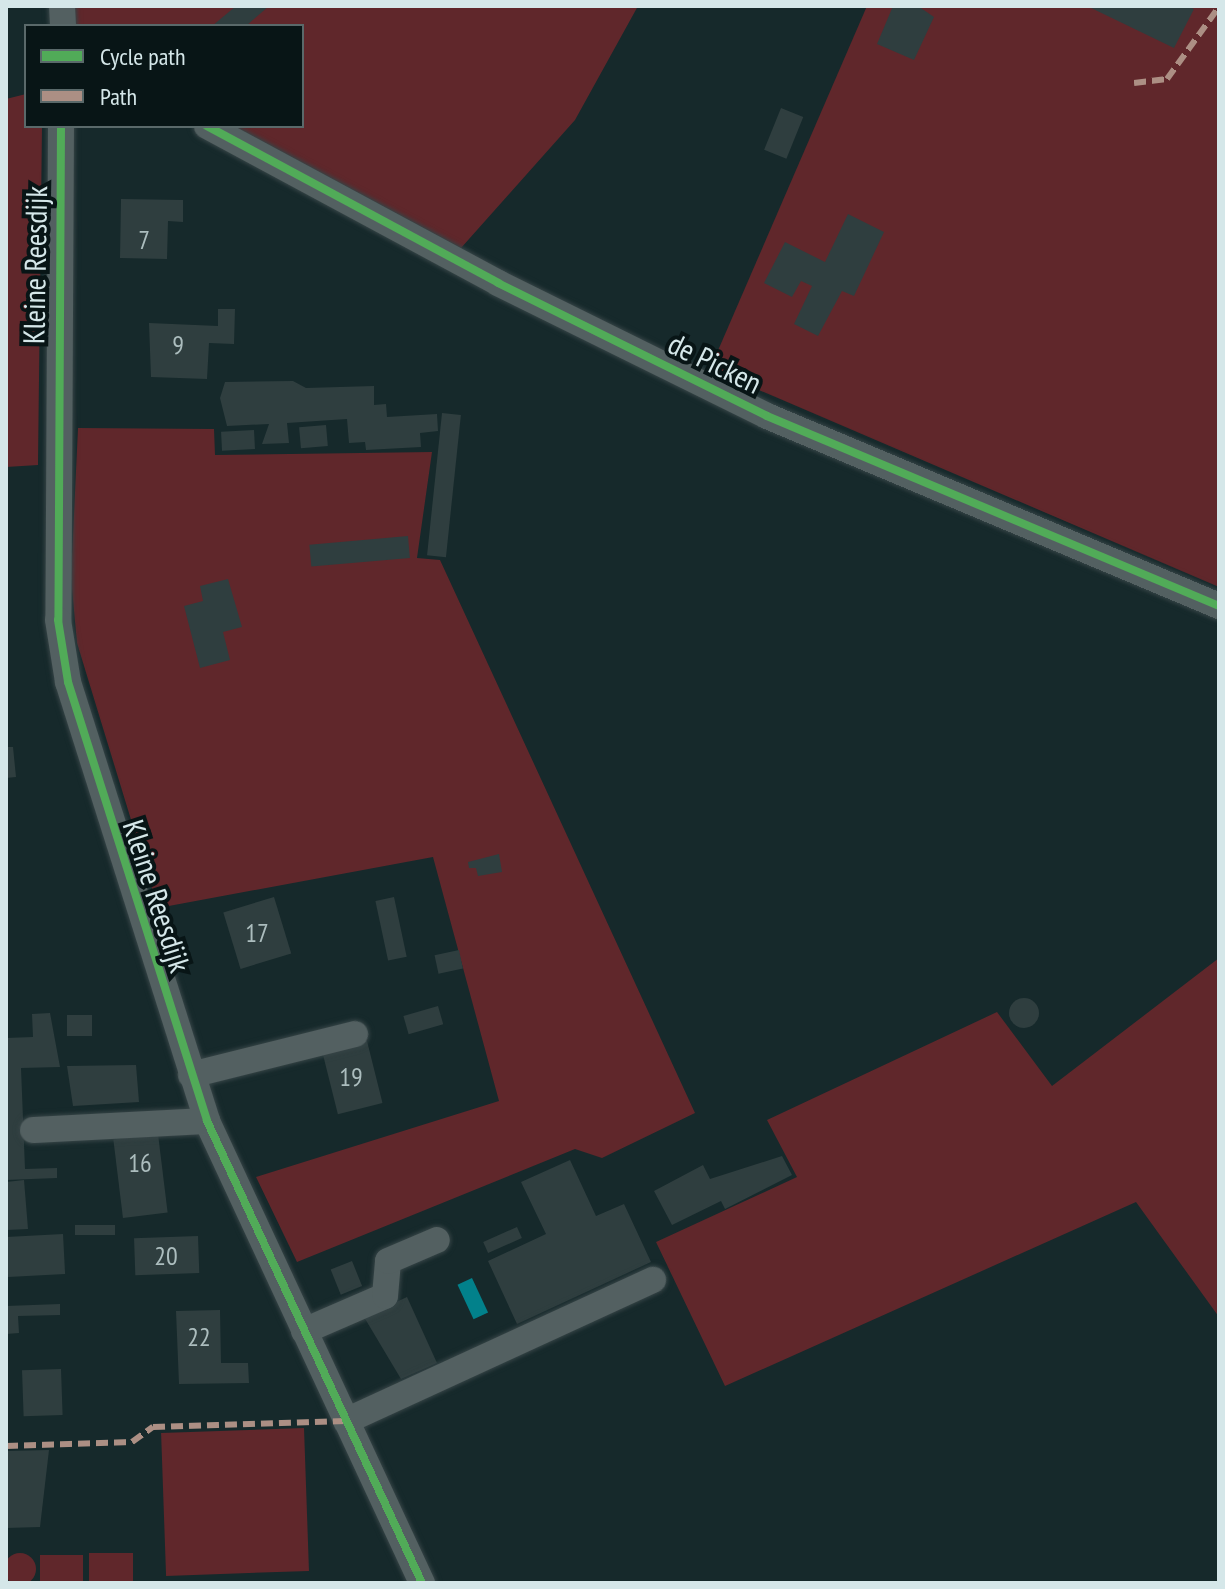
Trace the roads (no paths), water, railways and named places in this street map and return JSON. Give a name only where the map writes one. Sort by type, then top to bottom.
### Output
[{"type":"street","name":"Kleine Reesdijk","points":[[61,128],[58,620],[68,682],[125,879],[207,1121],[422,1583]]},
{"type":"street","name":"de Picken","points":[[211,128],[498,283],[767,416],[1219,606]]},
{"type":"street","points":[[191,1075],[355,1034]]},
{"type":"street","points":[[33,1130],[207,1121]]},
{"type":"street","points":[[304,1331],[385,1296],[388,1261],[437,1240]]},
{"type":"street","points":[[346,1421],[653,1280]]},
{"type":"water","points":[[472,1278],[488,1312],[474,1319],[457,1285]]}]
